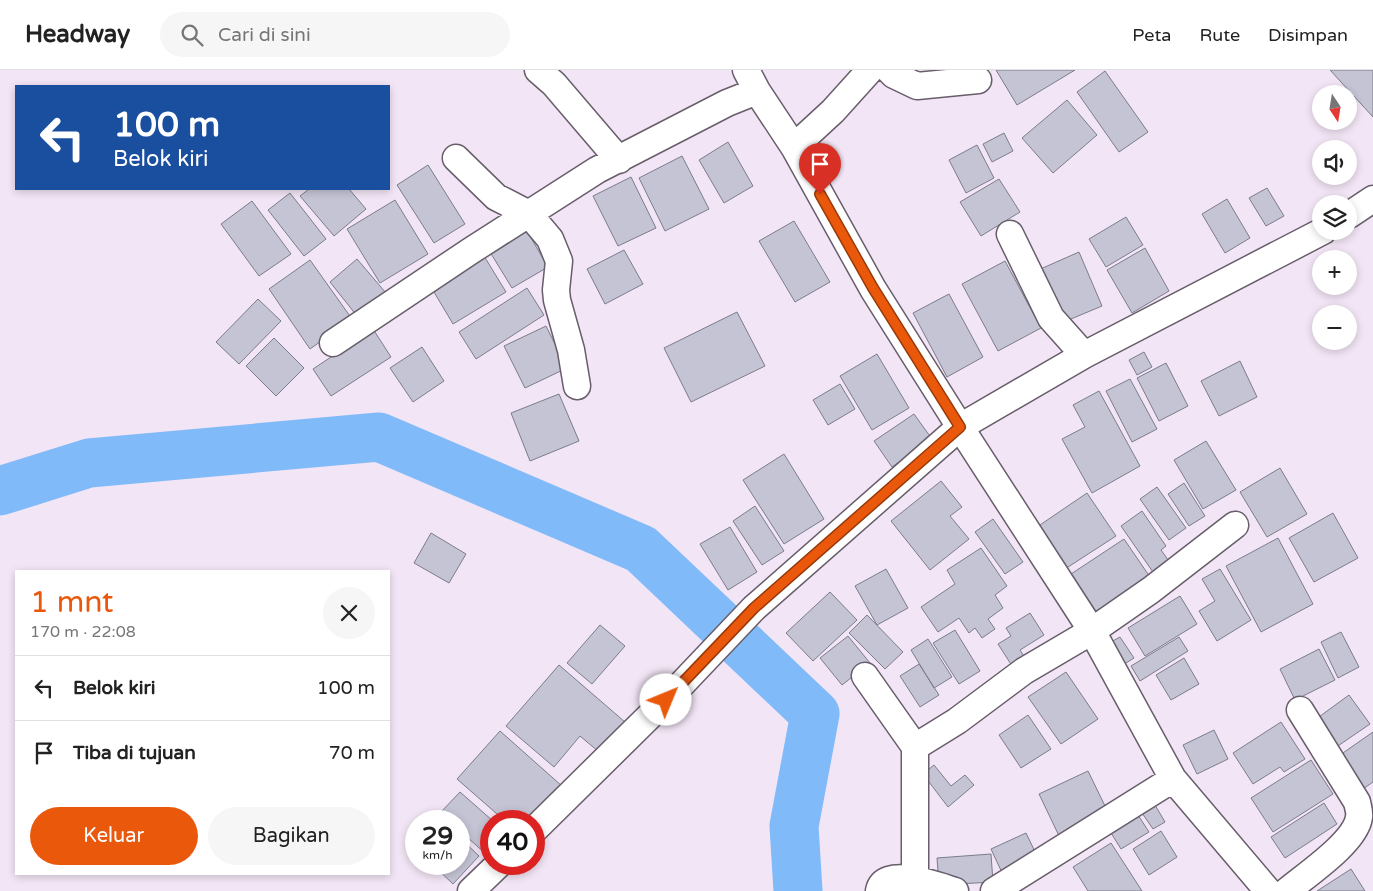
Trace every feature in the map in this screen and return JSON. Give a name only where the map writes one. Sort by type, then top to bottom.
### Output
[{"type":"street","points":[[538,70],[554,84],[620,160]]},
{"type":"street","points":[[794,147],[833,111],[870,70]]},
{"type":"street","points":[[889,70],[894,75],[917,86],[978,80]]},
{"type":"street","points":[[333,343],[464,255],[597,170],[620,160],[727,103],[752,80],[794,147],[873,288],[1092,631],[1173,779],[1268,891]]},
{"type":"street","points":[[456,158],[496,197],[530,214],[550,239],[559,261],[556,290],[557,300],[571,350],[577,386]]},
{"type":"street","points":[[1357,209],[1373,199]]},
{"type":"street","points":[[1010,234],[1051,318],[1084,355]]},
{"type":"street","points":[[545,819],[679,687],[754,608],[960,427],[1084,355],[1312,237]]},
{"type":"street","points":[[915,747],[957,721],[1024,671],[1092,631],[1151,590],[1235,525]]},
{"type":"street","points":[[865,676],[915,747],[915,880]]},
{"type":"street","points":[[1287,891],[1344,845],[1353,832],[1359,818],[1357,802],[1300,710]]},
{"type":"street","points":[[994,891],[1173,779]]},
{"type":"street","points":[[471,891],[488,875]]},
{"type":"street","points":[[878,891],[879,887],[887,880],[897,878],[915,880],[955,891]]},
{"type":"building","points":[[996,70],[1075,70],[1017,105]]},
{"type":"building","points":[[1330,70],[1373,70],[1373,117],[1358,101],[1358,85],[1344,85]]},
{"type":"building","points":[[1105,71],[1148,132],[1119,152],[1077,92]]},
{"type":"building","points":[[1067,100],[1097,135],[1053,173],[1022,138]]},
{"type":"building","points":[[1004,133],[1013,151],[992,162],[983,144]]},
{"type":"building","points":[[728,142],[753,186],[724,203],[699,160]]},
{"type":"building","points":[[977,145],[994,178],[966,193],[949,160]]},
{"type":"building","points":[[682,156],[709,209],[665,231],[639,178]]},
{"type":"building","points":[[428,165],[465,224],[434,243],[397,185]]},
{"type":"building","points":[[631,177],[656,228],[618,246],[593,196]]},
{"type":"building","points":[[999,179],[1020,212],[981,236],[960,202]]},
{"type":"building","points":[[1267,188],[1284,216],[1266,226],[1249,198]]},
{"type":"building","points":[[308,190],[350,190],[366,209],[334,236],[300,196]]},
{"type":"building","points":[[290,193],[326,239],[304,256],[268,210]]},
{"type":"building","points":[[1227,199],[1250,238],[1225,253],[1202,214]]},
{"type":"building","points":[[395,200],[428,254],[380,283],[347,229]]},
{"type":"building","points":[[252,201],[291,254],[259,276],[221,224]]},
{"type":"building","points":[[1126,217],[1143,245],[1106,267],[1089,239]]},
{"type":"building","points":[[794,221],[830,282],[795,302],[759,241]]},
{"type":"building","points":[[527,231],[548,267],[512,288],[490,252]]},
{"type":"building","points":[[1145,248],[1169,291],[1132,313],[1107,270]]},
{"type":"building","points":[[624,250],[643,284],[605,304],[587,269]]},
{"type":"building","points":[[1079,252],[1102,306],[1059,324],[1036,271]]},
{"type":"building","points":[[484,256],[506,292],[453,324],[431,287]]},
{"type":"building","points":[[357,259],[386,293],[357,316],[330,282]]},
{"type":"building","points":[[310,260],[352,319],[310,349],[269,289]]},
{"type":"building","points":[[1005,261],[1041,328],[998,351],[962,284]]},
{"type":"building","points":[[527,288],[544,315],[476,359],[459,332]]},
{"type":"building","points":[[949,294],[983,357],[947,377],[913,313]]},
{"type":"building","points":[[258,299],[281,321],[239,364],[216,342]]},
{"type":"building","points":[[737,312],[765,366],[691,402],[664,348]]},
{"type":"building","points":[[546,326],[567,368],[525,388],[504,346]]},
{"type":"building","points":[[373,329],[391,357],[331,396],[313,369]]},
{"type":"building","points":[[274,338],[304,368],[276,396],[246,366]]},
{"type":"building","points":[[422,347],[444,381],[413,402],[390,368]]},
{"type":"building","points":[[1144,352],[1152,367],[1137,375],[1129,360]]},
{"type":"building","points":[[877,354],[909,408],[872,430],[840,376]]},
{"type":"building","points":[[1240,361],[1257,397],[1219,416],[1201,381]]},
{"type":"building","points":[[1166,363],[1188,406],[1159,421],[1137,378]]},
{"type":"building","points":[[1130,379],[1157,429],[1132,442],[1106,391]]},
{"type":"building","points":[[840,384],[855,409],[828,425],[813,400]]},
{"type":"building","points":[[1099,391],[1140,466],[1092,493],[1062,439],[1085,427],[1073,405]]},
{"type":"building","points":[[559,394],[579,441],[530,461],[511,413]]},
{"type":"building","points":[[914,414],[932,439],[892,467],[874,441]]},
{"type":"building","points":[[1206,441],[1236,490],[1203,509],[1174,460]]},
{"type":"building","points":[[784,454],[824,519],[784,544],[743,480]]},
{"type":"building","points":[[1280,468],[1307,514],[1267,537],[1240,492]]},
{"type":"building","points":[[941,481],[962,507],[950,516],[969,539],[930,570],[891,521]]},
{"type":"building","points":[[1184,483],[1205,516],[1189,526],[1168,494]]},
{"type":"building","points":[[1157,487],[1186,528],[1169,540],[1140,499]]},
{"type":"building","points":[[1087,493],[1116,536],[1065,569],[1037,527]]},
{"type":"building","points":[[755,506],[784,551],[762,565],[733,521]]},
{"type":"building","points":[[1142,511],[1166,546],[1161,550],[1171,564],[1155,575],[1121,526]]},
{"type":"building","points":[[1333,513],[1358,558],[1314,582],[1289,538]]},
{"type":"building","points":[[993,519],[1023,562],[1005,574],[975,532]]},
{"type":"building","points":[[730,527],[757,572],[728,590],[700,544]]},
{"type":"building","points":[[431,533],[466,554],[449,583],[414,563]]},
{"type":"building","points":[[1278,538],[1313,604],[1261,632],[1226,566]]},
{"type":"building","points":[[1124,539],[1150,577],[1097,613],[1071,574]]},
{"type":"building","points":[[981,548],[1007,586],[995,595],[1003,608],[988,619],[995,629],[982,638],[975,628],[969,633],[959,618],[938,632],[921,607],[955,584],[947,570]]},
{"type":"building","points":[[886,569],[908,608],[877,625],[855,586]]},
{"type":"building","points":[[1220,569],[1251,620],[1217,641],[1199,611],[1215,601],[1202,579]]},
{"type":"building","points":[[830,592],[857,620],[813,661],[786,633]]},
{"type":"building","points":[[1180,596],[1197,624],[1145,656],[1128,628]]},
{"type":"building","points":[[1030,613],[1044,635],[1020,650],[1027,661],[1014,669],[998,644],[1011,636],[1006,628]]},
{"type":"building","points":[[867,615],[903,652],[885,669],[849,633]]},
{"type":"building","points":[[600,625],[625,646],[592,684],[567,663]]},
{"type":"building","points":[[955,630],[980,671],[959,684],[933,643]]},
{"type":"building","points":[[1341,632],[1359,667],[1338,678],[1321,642]]},
{"type":"building","points":[[848,636],[870,663],[842,685],[820,658]]},
{"type":"building","points":[[1120,637],[1134,658],[1118,668],[1104,646]]},
{"type":"building","points":[[1179,637],[1188,651],[1140,681],[1131,666]]},
{"type":"building","points":[[928,639],[952,677],[934,688],[911,650]]},
{"type":"building","points":[[1319,649],[1335,680],[1295,700],[1280,669]]},
{"type":"building","points":[[1184,658],[1199,684],[1171,700],[1156,675]]},
{"type":"building","points":[[919,664],[939,695],[920,707],[900,676]]},
{"type":"building","points":[[559,665],[625,722],[599,752],[580,736],[554,767],[506,726]]},
{"type":"building","points":[[1066,672],[1098,719],[1061,744],[1028,697]]},
{"type":"building","points":[[1349,695],[1370,724],[1332,750],[1312,722]]},
{"type":"building","points":[[1028,715],[1051,749],[1021,768],[999,735]]},
{"type":"building","points":[[1281,722],[1305,759],[1284,772],[1280,767],[1253,784],[1233,753]]},
{"type":"building","points":[[1214,730],[1228,759],[1197,774],[1183,745]]},
{"type":"building","points":[[500,731],[562,786],[540,810],[492,810],[457,779]]},
{"type":"building","points":[[1373,732],[1373,782],[1363,789],[1340,755]]},
{"type":"building","points":[[1311,760],[1333,794],[1273,832],[1251,798]]},
{"type":"building","points":[[934,765],[951,786],[965,775],[974,785],[948,807],[923,774]]},
{"type":"building","points":[[1088,771],[1106,808],[1061,840],[1039,794]]},
{"type":"building","points":[[460,792],[480,810],[480,849],[470,840],[470,810],[443,810]]},
{"type":"building","points":[[1324,803],[1337,824],[1285,858],[1271,837]]},
{"type":"building","points":[[1155,805],[1165,822],[1153,829],[1142,813]]},
{"type":"building","points":[[1138,815],[1149,832],[1121,849],[1111,833]]},
{"type":"building","points":[[1161,831],[1177,857],[1149,875],[1133,849]]},
{"type":"building","points":[[1026,833],[1039,860],[1004,877],[991,849]]},
{"type":"building","points":[[1111,843],[1142,891],[1088,891],[1073,867]]},
{"type":"building","points":[[470,847],[479,856],[470,866]]},
{"type":"building","points":[[991,854],[993,882],[939,885],[937,858]]},
{"type":"building","points":[[1351,869],[1365,891],[1317,891]]},
{"type":"building","points":[[444,875],[461,875],[453,884]]},
{"type":"waterway","points":[[0,491],[89,463],[379,437],[641,549],[815,714],[794,826],[798,891]]},
{"type":"route","points":[[666,700],[754,608],[960,427],[873,288],[820,194]]}]
